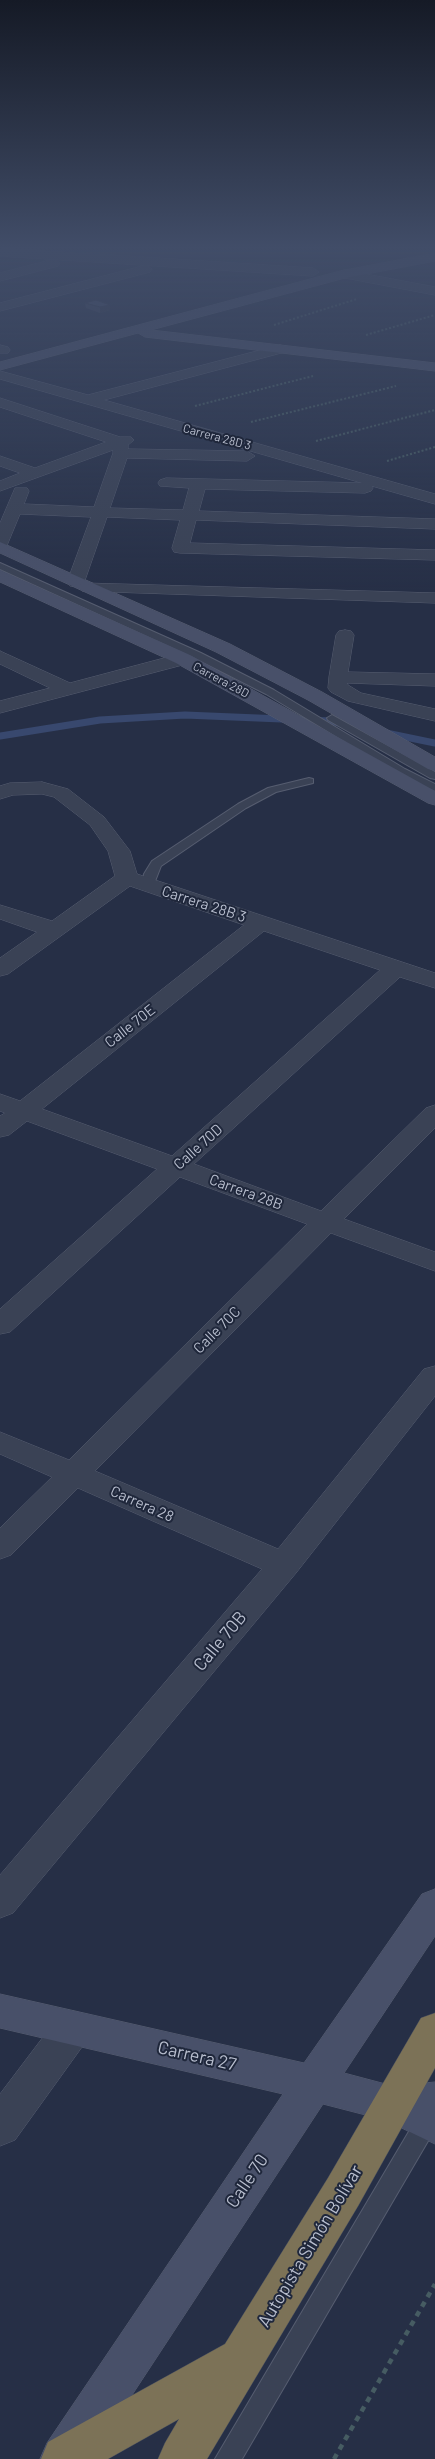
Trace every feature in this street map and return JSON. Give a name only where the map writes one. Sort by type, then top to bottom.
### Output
[{"type":"highway","name":"Autopista Simón Bolívar","points":[[182,2459],[343,2192],[425,2112],[435,2030]]},
{"type":"highway","points":[[63,2459],[243,2359]]},
{"type":"street","name":"Carrera 28D 3","points":[[10,361],[87,400],[170,424],[362,468],[435,489]]},
{"type":"street","name":"Carrera 28D 3","points":[[13,361],[106,394],[227,429],[435,499]]},
{"type":"street","points":[[87,400],[235,361]]},
{"type":"street","points":[[386,361],[434,366]]},
{"type":"street","points":[[0,402],[121,447],[292,452]]},
{"type":"street","points":[[0,486],[121,447],[141,434],[170,424]]},
{"type":"street","points":[[121,447],[82,584],[319,573],[435,555]]},
{"type":"street","points":[[0,460],[31,475]]},
{"type":"street","points":[[0,543],[31,475]]},
{"type":"street","points":[[166,483],[402,489]]},
{"type":"street","points":[[198,484],[180,548],[319,573],[435,598]]},
{"type":"street","points":[[14,509],[189,517],[435,524]]},
{"type":"street","name":"Carrera 28D","points":[[0,547],[223,648],[315,696],[434,772]]},
{"type":"street","name":"Carrera 28D","points":[[0,575],[183,660],[435,799]]},
{"type":"street","points":[[345,635],[338,688],[355,697],[435,715]]},
{"type":"street","points":[[0,657],[70,690]]},
{"type":"street","points":[[0,707],[183,660]]},
{"type":"street","points":[[338,677],[435,680]]},
{"type":"street","points":[[0,970],[55,930],[138,882],[119,851],[97,821],[61,793],[42,788],[5,791]]},
{"type":"street","name":"Carrera 28B 3","points":[[138,882],[435,981]]},
{"type":"street","points":[[0,912],[55,930]]},
{"type":"street","name":"Calle 70E","points":[[0,1129],[12,1106],[260,923]]},
{"type":"street","name":"Calle 70D","points":[[0,1326],[396,968]]},
{"type":"street","name":"Carrera 28B","points":[[12,1106],[435,1262]]},
{"type":"street","name":"Calle 70C","points":[[0,1546],[435,1113]]},
{"type":"street","name":"Calle 70B","points":[[0,1902],[284,1565],[435,1376]]},
{"type":"street","name":"Carrera 28","points":[[0,1442],[284,1565]]},
{"type":"street","name":"Calle 70","points":[[63,2459],[435,1905]]},
{"type":"street","name":"Carrera 27","points":[[0,2011],[314,2083],[425,2112]]},
{"type":"street","points":[[0,2127],[73,2028]]},
{"type":"lane","points":[[0,555],[211,651],[434,772]]},
{"type":"lane","points":[[0,566],[197,655],[270,692],[401,771],[435,788]]},
{"type":"lane","points":[[138,882],[150,874],[156,864],[242,806],[272,790],[309,781]]},
{"type":"lane","points":[[228,2459],[425,2112]]},
{"type":"path","points":[[223,399],[317,375]]},
{"type":"path","points":[[227,429],[397,386]]},
{"type":"path","points":[[292,452],[435,410]]},
{"type":"path","points":[[362,468],[435,447]]},
{"type":"path","points":[[334,2459],[435,2284]]},
{"type":"waterway","points":[[0,736],[100,720],[185,715],[330,721],[367,729]]},
{"type":"waterway","points":[[386,733],[435,743]]}]
